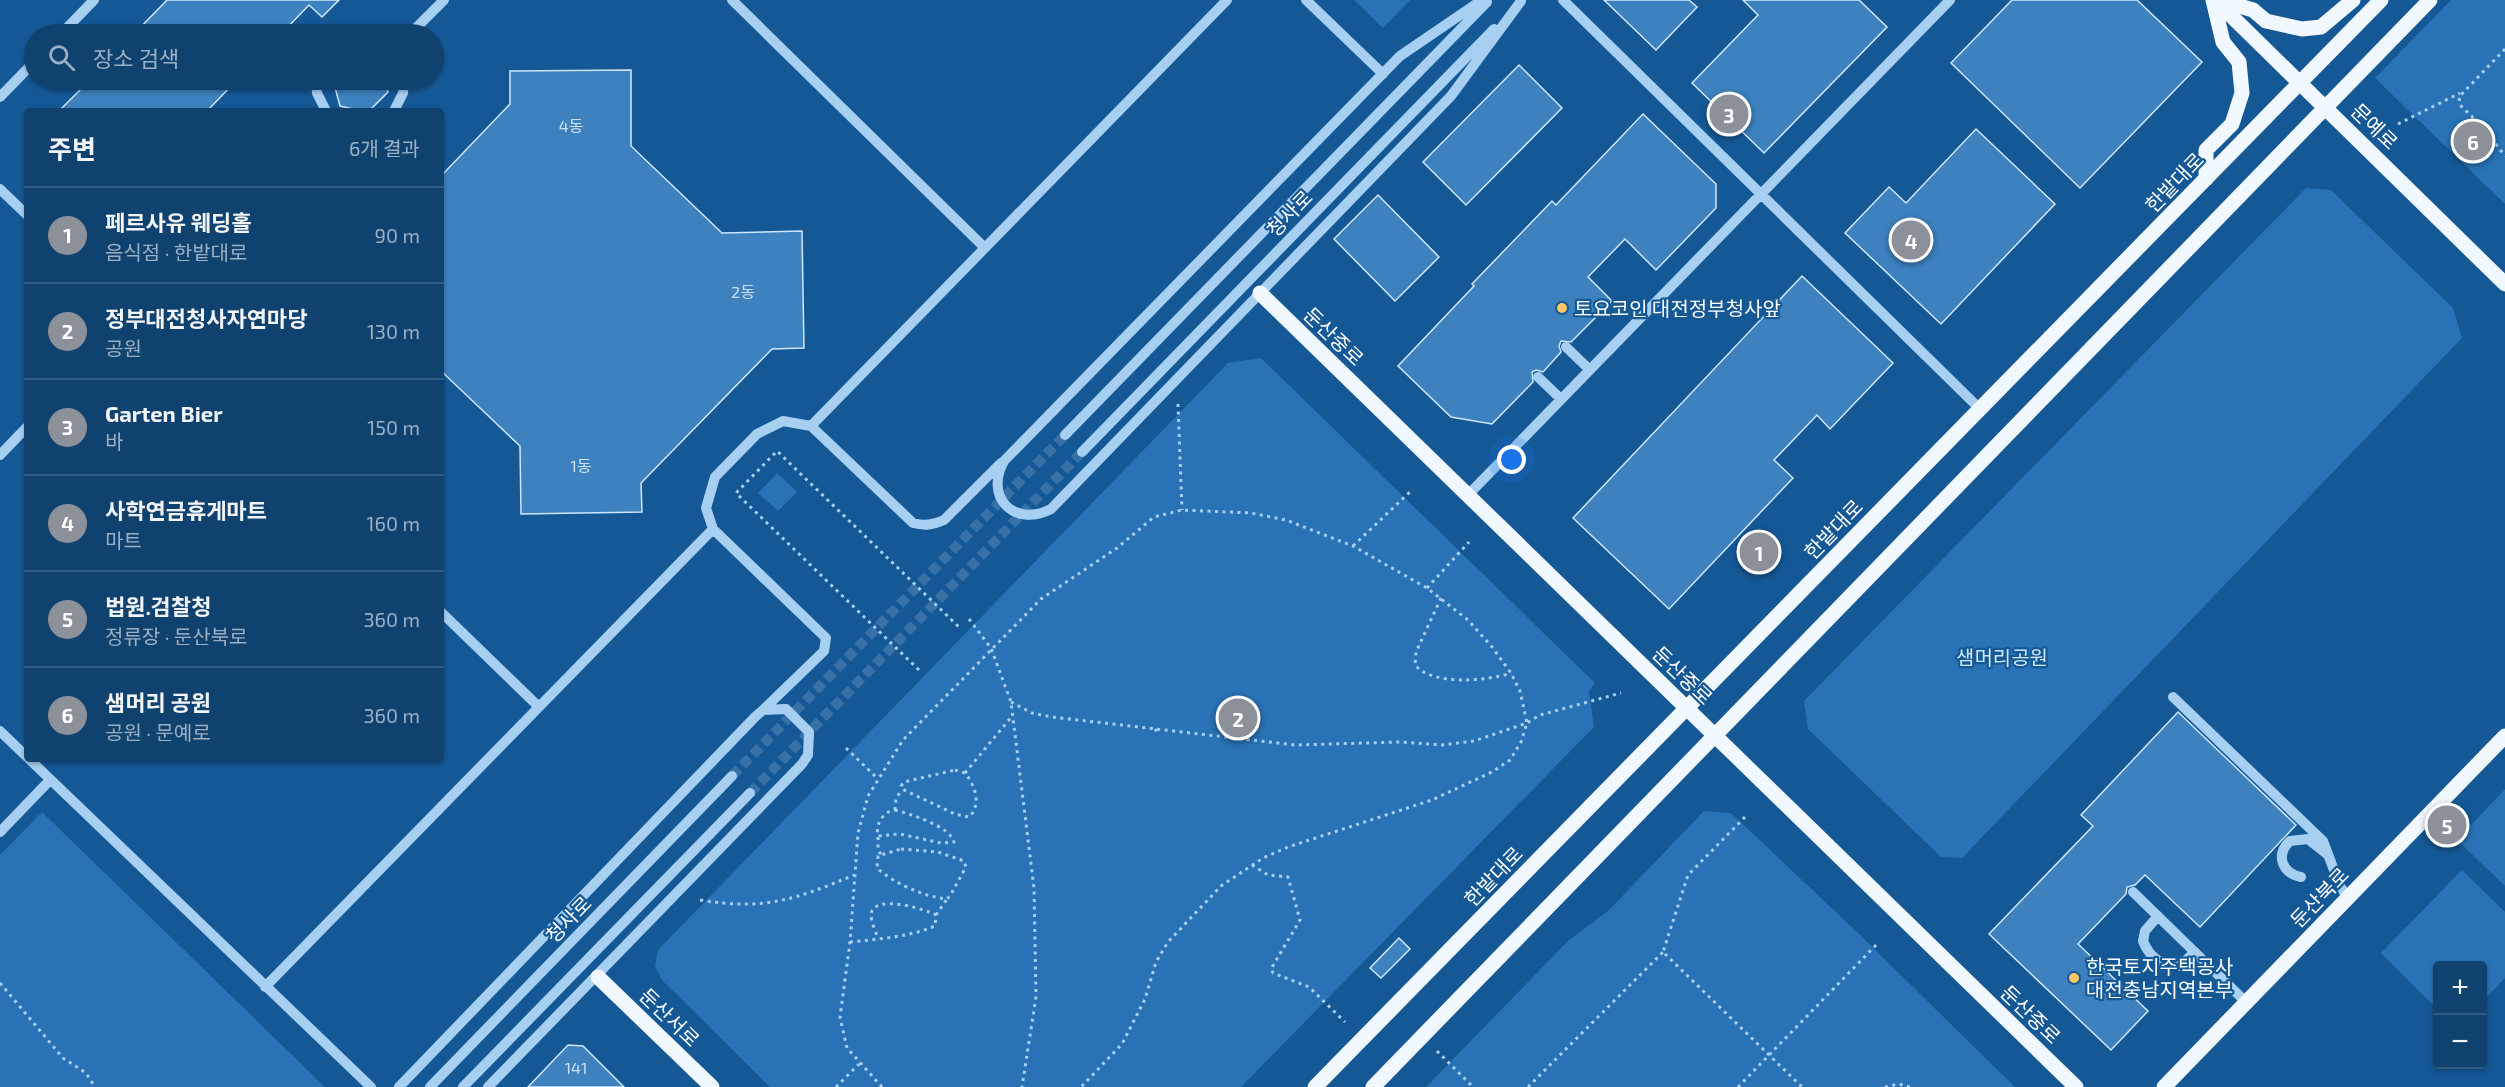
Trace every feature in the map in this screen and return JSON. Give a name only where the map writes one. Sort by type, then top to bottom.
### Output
[{"type":"main road","name":"문예로","points":[[2214,0],[2505,284]]},
{"type":"main road","points":[[2206,179],[2206,150],[2232,124],[2242,93],[2239,62],[2223,42],[2214,0]]},
{"type":"main road","points":[[2220,0],[2253,10],[2266,21],[2302,29],[2321,27],[2353,0]]},
{"type":"main road","name":"한밭대로","points":[[1315,1087],[2381,0]]},
{"type":"main road","points":[[1373,1087],[2430,0]]},
{"type":"main road","name":"둔산중로","points":[[1260,293],[2076,1087]]},
{"type":"main road","name":"둔산북로","points":[[2164,1087],[2505,736]]},
{"type":"main road","name":"둔산서로","points":[[598,977],[712,1087]]},
{"type":"street","points":[[71,24],[94,0]]},
{"type":"street","points":[[420,24],[444,0]]},
{"type":"street","points":[[732,0],[985,248]]},
{"type":"street","points":[[811,426],[1227,0]]},
{"type":"street","points":[[1306,0],[1383,74]]},
{"type":"street","points":[[755,717],[782,695],[824,651],[826,638],[714,529],[706,508],[715,477],[757,434],[783,422],[811,426],[913,523],[933,525],[944,520],[1400,56],[1482,0]]},
{"type":"street","name":"청사로","points":[[1065,435],[1489,0]]},
{"type":"street","points":[[1563,0],[1980,409]]},
{"type":"street","points":[[1468,495],[1950,0]]},
{"type":"street","points":[[1004,461],[996,482],[1002,502],[1010,509],[1030,516],[1050,509],[1451,96],[1521,1]]},
{"type":"street","name":"청사로","points":[[1082,452],[1521,1]]},
{"type":"street","points":[[0,97],[24,72]]},
{"type":"street","points":[[317,90],[324,108]]},
{"type":"street","points":[[396,108],[403,90]]},
{"type":"street","points":[[0,189],[24,212]]},
{"type":"street","points":[[1566,347],[1590,370]]},
{"type":"street","points":[[1538,377],[1561,399]]},
{"type":"street","points":[[0,455],[24,430]]},
{"type":"street","points":[[265,987],[538,705],[714,529]]},
{"type":"street","points":[[444,615],[538,705]]},
{"type":"street","points":[[2173,697],[2323,841],[2340,886],[2348,897]]},
{"type":"street","points":[[399,1087],[755,717],[763,710],[786,710],[809,732],[808,755],[802,764],[598,977],[488,1087]]},
{"type":"street","points":[[0,731],[24,754]]},
{"type":"street","points":[[32,762],[370,1087]]},
{"type":"street","name":"청사로","points":[[430,1087],[732,776]]},
{"type":"street","points":[[0,832],[50,780]]},
{"type":"street","points":[[463,1087],[750,792]]},
{"type":"street","points":[[2301,877],[2289,873],[2282,863],[2282,851],[2290,841],[2308,839],[2327,854]]},
{"type":"street","points":[[2133,892],[2246,1002]]},
{"type":"street","points":[[2158,916],[2145,931],[2143,941],[2156,960],[2167,967],[2180,966],[2195,952]]},
{"type":"path","points":[[2398,124],[2462,92],[2505,48]]},
{"type":"path","points":[[2462,92],[2460,105],[2483,127],[2505,156]]},
{"type":"path","points":[[1178,405],[1182,510]]},
{"type":"path","points":[[919,670],[736,493],[777,451],[960,628]]},
{"type":"path","points":[[1353,546],[1413,489]]},
{"type":"path","points":[[882,1087],[847,1048],[840,1017],[850,942],[858,833],[868,796],[877,778],[909,733],[1041,599],[1117,548],[1154,517],[1182,510],[1251,513],[1286,520],[1353,546],[1441,598],[1468,620],[1511,673],[1526,711],[1527,723],[1521,742],[1510,760],[1492,772],[1432,800],[1315,837],[1252,865],[1209,897],[1168,942],[1156,962],[1145,999],[1122,1044],[1081,1087]]},
{"type":"path","points":[[1427,588],[1469,542]]},
{"type":"path","points":[[1441,598],[1416,652],[1415,665],[1421,672],[1432,677],[1460,679],[1500,677],[1511,673]]},
{"type":"path","points":[[969,619],[991,648],[1011,702],[1035,899],[1036,998],[1022,1087]]},
{"type":"path","points":[[1011,702],[1032,713],[1052,717],[1295,745],[1400,742],[1442,745],[1474,741],[1527,723],[1540,715],[1621,693]]},
{"type":"path","points":[[965,773],[1013,715]]},
{"type":"path","points":[[1154,728],[1159,735]]},
{"type":"path","points":[[846,748],[877,778]]},
{"type":"path","points":[[895,810],[896,798],[904,782],[949,771],[965,773]]},
{"type":"path","points":[[902,789],[955,814],[969,817],[975,806],[975,789],[965,773]]},
{"type":"path","points":[[878,836],[900,834],[941,843],[954,842],[953,836],[946,830],[911,814],[895,810],[889,811],[876,830],[881,855]]},
{"type":"path","points":[[1528,1087],[1663,952],[1688,875],[1745,817]]},
{"type":"path","points":[[850,942],[878,939],[935,926],[936,915],[947,899],[966,867],[959,858],[926,850],[901,849],[881,855],[876,863],[883,873],[930,895],[947,899]]},
{"type":"path","points":[[1252,865],[1268,875],[1288,877],[1300,920],[1271,969],[1273,973],[1309,987],[1345,1022]]},
{"type":"path","points":[[700,900],[720,903],[770,904],[802,897],[854,875]]},
{"type":"path","points":[[1035,899],[1040,900]]},
{"type":"path","points":[[878,939],[871,915],[879,905],[912,906],[936,915]]},
{"type":"path","points":[[1738,1087],[1877,944]]},
{"type":"path","points":[[1663,952],[1802,1087]]},
{"type":"path","points":[[0,983],[63,1058],[86,1073],[95,1087]]},
{"type":"path","points":[[1437,1051],[1473,1087]]},
{"type":"path","points":[[837,1087],[859,1064]]},
{"type":"path","points":[[1885,1087],[1899,1084],[1910,1087]]},
{"type":"green space","points":[[1354,0],[1410,0],[1383,28]]},
{"type":"green space","points":[[2451,0],[2505,0],[2505,204],[2375,78]]},
{"type":"green space","name":"샘머리공원","points":[[2306,188],[2331,190],[2453,308],[2462,338],[1962,858],[1941,857],[1808,729],[1804,701]]},
{"type":"green space","points":[[1261,358],[1595,683],[1589,691],[1594,727],[1241,1087],[770,1087],[662,980],[655,966],[658,950],[1228,363]]},
{"type":"green space","points":[[777,473],[797,492],[778,511],[758,493]]},
{"type":"green space","points":[[2505,789],[2505,886],[2457,840]]},
{"type":"green space","points":[[1704,811],[1731,813],[1858,933],[2015,1087],[1426,1087],[1568,941],[1609,910]]},
{"type":"green space","points":[[42,812],[325,1087],[0,1087],[0,855]]},
{"type":"green space","points":[[2462,870],[2505,912],[2505,978],[2487,997],[2487,961],[2433,961],[2433,1005],[2381,953]]},
{"type":"building","points":[[167,0],[339,0],[322,17],[309,5],[291,24],[144,24]]},
{"type":"building","points":[[1604,0],[1689,0],[1697,7],[1656,50]]},
{"type":"building","points":[[1743,0],[1859,0],[1887,27],[1764,153],[1692,83],[1758,15]]},
{"type":"building","points":[[2012,0],[2137,0],[2202,62],[2080,188],[1951,63]]},
{"type":"building","points":[[1519,65],[1562,108],[1466,205],[1423,162]]},
{"type":"building","points":[[631,70],[631,146],[722,233],[802,231],[804,348],[772,349],[641,483],[642,512],[521,514],[520,446],[444,374],[444,173],[510,104],[510,71]]},
{"type":"building","points":[[80,90],[227,90],[210,108],[62,108]]},
{"type":"building","points":[[336,90],[387,90],[388,92],[372,108],[340,106]]},
{"type":"building","points":[[1643,114],[1716,184],[1716,208],[1656,270],[1625,239],[1588,277],[1612,301],[1571,342],[1561,341],[1559,346],[1561,352],[1543,372],[1536,370],[1532,372],[1533,382],[1492,424],[1451,417],[1398,366],[1474,286],[1472,284],[1552,201],[1556,205]]},
{"type":"building","points":[[1976,129],[2055,204],[1941,324],[1845,233],[1889,187],[1906,203]]},
{"type":"building","points":[[1378,195],[1439,257],[1395,301],[1334,239]]},
{"type":"building","points":[[1802,276],[1893,363],[1830,429],[1817,415],[1774,460],[1793,478],[1669,609],[1573,518]]},
{"type":"building","points":[[2178,712],[2296,825],[2200,927],[2145,875],[2135,885],[2127,887],[2126,894],[2078,944],[2148,1011],[2111,1050],[1989,934],[2093,826],[2081,815]]},
{"type":"building","points":[[1399,938],[1410,949],[1381,978],[1370,968]]},
{"type":"building","points":[[568,1045],[583,1046],[624,1087],[528,1087]]},
{"type":"tunnel","points":[[732,776],[1065,435]]},
{"type":"tunnel","points":[[750,793],[1082,452]]},
{"type":"place","name":"Garten Bier","points":[[1729,114]]},
{"type":"place","name":"샘머리 공원","points":[[2473,141]]},
{"type":"place","name":"사학연금휴게마트","points":[[1911,240]]},
{"type":"place","name":"토요코인 대전정부청사앞","points":[[1562,308]]},
{"type":"place","name":"페르사유 웨딩홀","points":[[1759,552]]},
{"type":"place","name":"정부대전청사자연마당","points":[[1238,718]]},
{"type":"place","name":"법원.검찰청","points":[[2447,825]]},
{"type":"place","name":"한국토지주택공사 대전충남지역본부","points":[[2074,978]]}]
